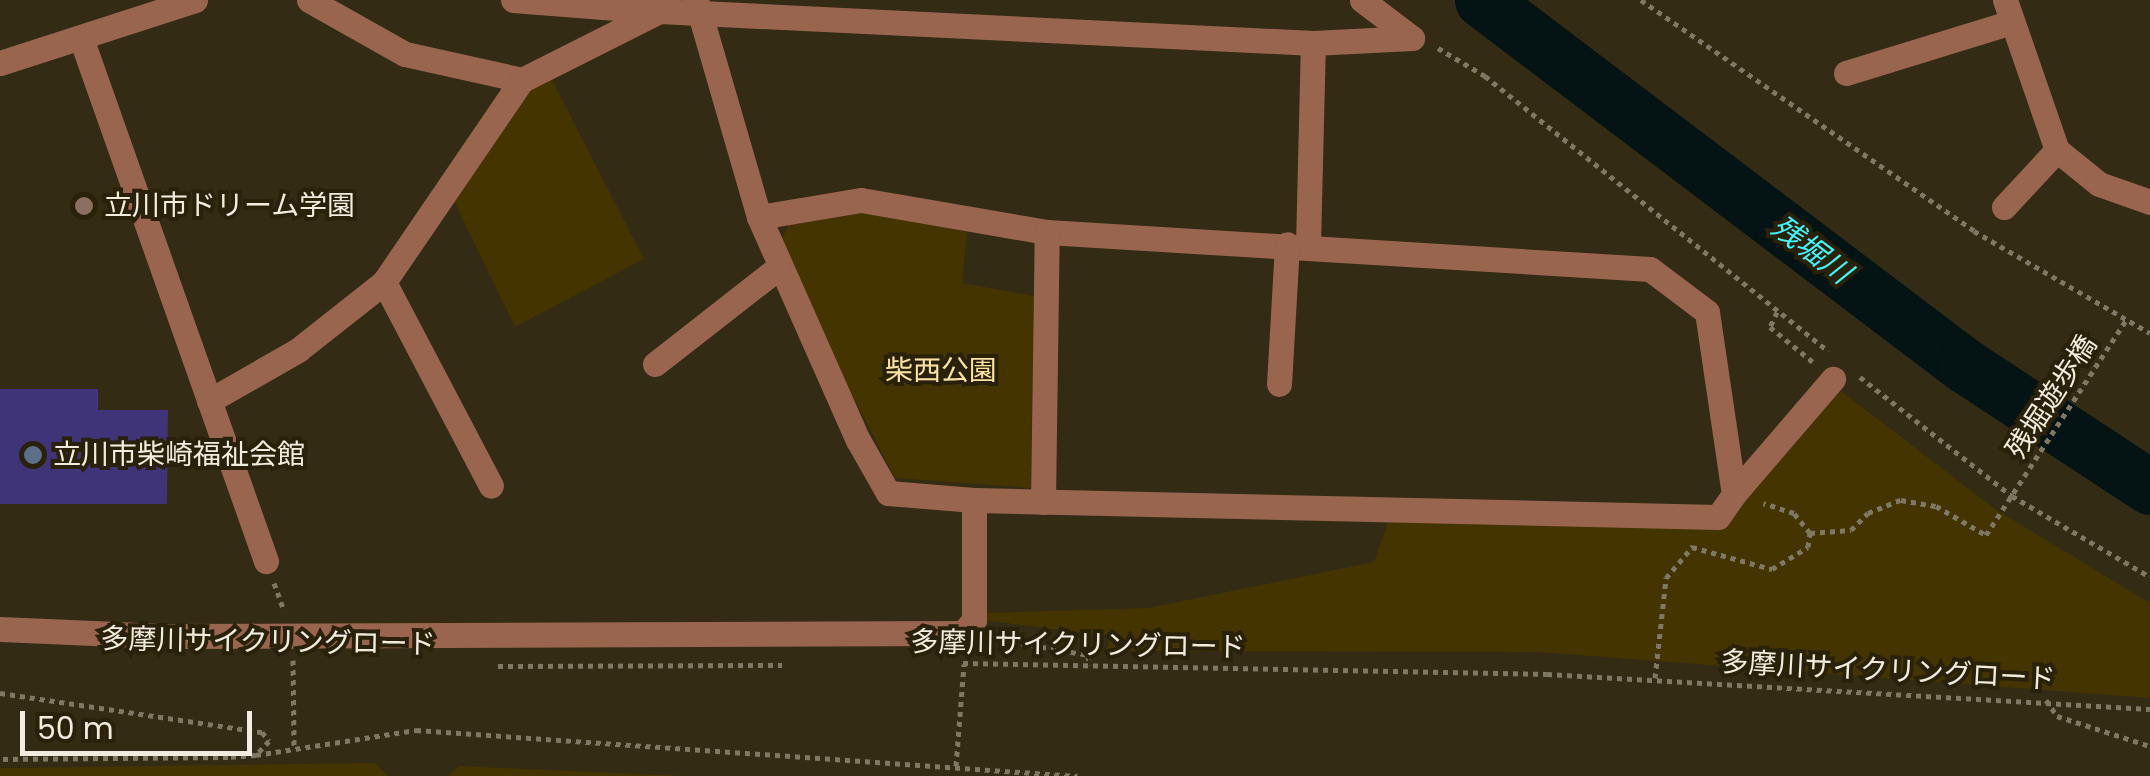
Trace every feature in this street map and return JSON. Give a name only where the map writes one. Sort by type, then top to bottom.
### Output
[{"type":"street","points":[[0,64],[196,0]]},
{"type":"street","points":[[309,0],[405,54],[522,80]]},
{"type":"street","points":[[513,0],[658,11],[696,6],[1313,43],[1412,38]]},
{"type":"street","points":[[1362,0],[1412,38]]},
{"type":"street","points":[[696,6],[759,216],[888,493],[1043,502],[1718,517],[1843,371]]},
{"type":"street","points":[[210,401],[298,350],[384,282],[522,80],[658,11]]},
{"type":"street","points":[[1846,73],[2009,11],[2057,150],[2099,184],[2150,202]]},
{"type":"street","points":[[81,38],[266,561]]},
{"type":"street","points":[[1278,384],[1298,245],[1313,43]]},
{"type":"street","points":[[2004,207],[2057,150]]},
{"type":"street","points":[[759,216],[861,200],[1047,232],[1650,269],[1707,312],[1734,494]]},
{"type":"street","points":[[1043,502],[1047,232]]},
{"type":"street","points":[[655,364],[780,267]]},
{"type":"street","points":[[384,282],[491,486]]},
{"type":"street","points":[[0,629],[292,634],[963,633],[974,620],[974,500]]},
{"type":"path","points":[[1641,0],[1974,231],[2150,333]]},
{"type":"path","points":[[1412,38],[1484,76],[1778,312],[1843,371]]},
{"type":"path","points":[[1778,312],[1770,327],[1843,371],[2012,496],[2150,577]]},
{"type":"path","name":"残堀遊歩橋","points":[[1810,533],[1852,530],[1868,513],[1901,500],[1936,506],[1986,535],[2126,320]]},
{"type":"path","points":[[1692,547],[1772,570],[1808,547],[1810,533],[1794,513],[1734,494]]},
{"type":"path","points":[[266,561],[292,634],[294,747]]},
{"type":"path","points":[[1655,678],[1666,578]]},
{"type":"path","points":[[963,633],[1088,655],[1089,665]]},
{"type":"path","name":"多摩川サイクリングロード","points":[[274,662],[312,663]]},
{"type":"path","name":"多摩川サイクリングロード","points":[[947,663],[1655,678],[2150,709]]},
{"type":"path","points":[[490,666],[801,664]]},
{"type":"path","points":[[956,766],[964,664]]},
{"type":"path","points":[[0,693],[262,732],[270,741],[256,755]]},
{"type":"path","points":[[2046,700],[2057,716],[2150,746]]},
{"type":"path","points":[[0,758],[256,755],[416,730],[1077,776]]},
{"type":"green space","points":[[549,74],[644,259],[515,327],[453,199],[528,87]]},
{"type":"green space","name":"柴西公園","points":[[863,209],[967,232],[962,283],[1034,296],[1031,488],[895,478],[777,249],[789,225]]},
{"type":"green space","points":[[1841,391],[1995,509],[2150,603],[2150,698],[1536,652],[1107,651],[1110,636],[983,620],[982,613],[1148,608],[1374,562],[1389,520],[1721,526]]},
{"type":"green space","points":[[375,763],[388,776],[0,776],[0,768]]},
{"type":"green space","points":[[459,766],[687,776],[448,776]]},
{"type":"building","points":[[0,389],[98,389],[98,410],[168,410],[167,504],[0,504]]},
{"type":"waterway","name":"残堀川","points":[[1482,0],[1964,365],[2150,487]]},
{"type":"place","name":"立川市ドリーム学園","points":[[84,206]]},
{"type":"place","name":"立川市柴崎福祉会館","points":[[33,455]]}]
